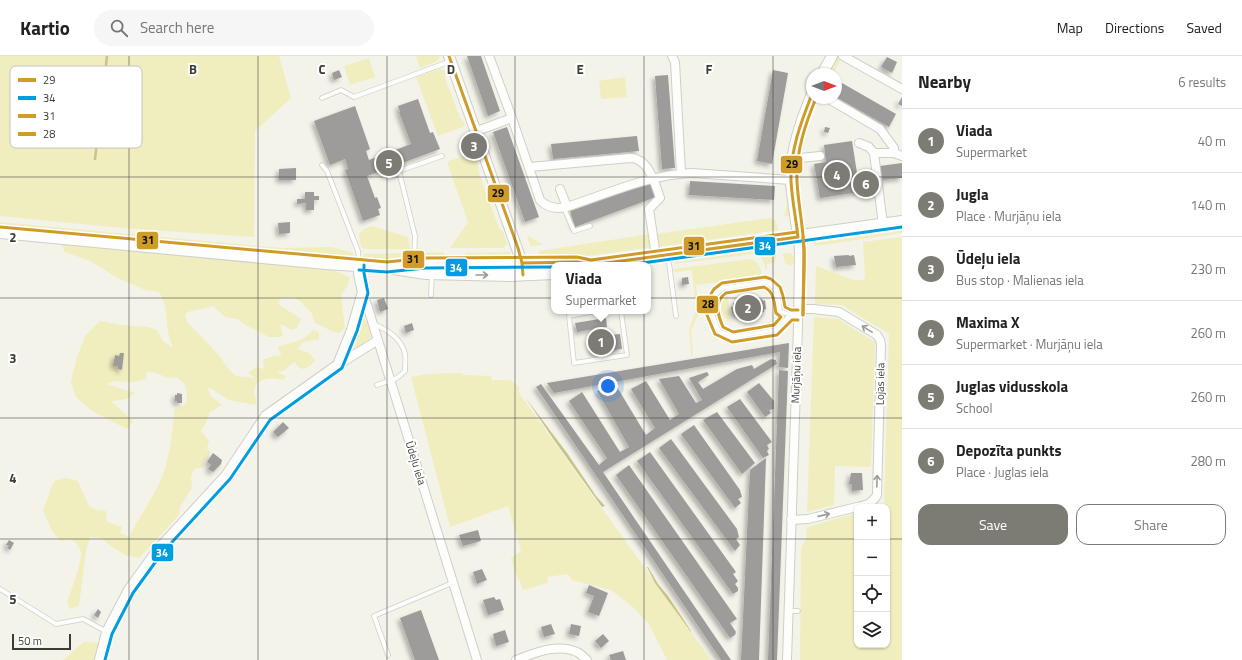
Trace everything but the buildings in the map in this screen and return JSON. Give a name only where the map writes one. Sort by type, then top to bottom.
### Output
[{"type":"main road","points":[[612,262],[902,222]]},
{"type":"main road","points":[[0,232],[387,267],[432,274],[523,269],[551,265]]},
{"type":"main road","points":[[387,267],[414,264],[523,269],[551,273]]},
{"type":"street","points":[[489,56],[530,166],[540,200],[545,205],[556,208],[566,207],[653,179],[681,174],[692,173],[791,180]]},
{"type":"street","points":[[672,56],[676,62],[681,174]]},
{"type":"street","points":[[825,68],[832,56]]},
{"type":"street","points":[[843,56],[902,89]]},
{"type":"street","points":[[450,59],[477,131],[523,269]]},
{"type":"street","name":"Murjāņu iela","points":[[787,660],[798,236],[791,180],[793,157],[803,115],[808,104]]},
{"type":"street","points":[[837,104],[880,129],[898,154]]},
{"type":"street","points":[[477,131],[512,118]]},
{"type":"street","points":[[859,143],[869,147],[874,153],[883,225]]},
{"type":"street","points":[[874,153],[898,154]]},
{"type":"street","points":[[793,157],[800,158],[820,156]]},
{"type":"street","points":[[530,166],[634,158],[641,161],[648,169],[660,198],[649,209],[662,255]]},
{"type":"street","points":[[560,189],[566,207]]},
{"type":"street","name":"Ūdeļu iela","points":[[359,265],[359,274],[363,292],[477,660]]},
{"type":"street","points":[[338,365],[352,330],[363,292]]},
{"type":"street","name":"Lojas iela","points":[[796,313],[813,309],[838,312],[877,335],[880,340],[877,496],[870,504]]},
{"type":"street","points":[[100,660],[107,632],[129,590],[158,550],[226,476],[266,416],[338,365],[378,340]]},
{"type":"street","name":"Lojas iela","points":[[791,520],[808,519],[854,508]]},
{"type":"street","points":[[516,660],[535,653],[561,648],[578,652],[587,660]]},
{"type":"lane","points":[[322,98],[341,90],[354,97],[450,59]]},
{"type":"lane","points":[[414,264],[415,236],[399,171],[442,156]]},
{"type":"lane","points":[[322,165],[327,172],[358,251],[359,265]]},
{"type":"lane","points":[[566,207],[574,231],[590,226]]},
{"type":"lane","points":[[662,255],[676,316]]},
{"type":"lane","points":[[431,295],[432,274]]},
{"type":"lane","points":[[765,282],[770,284],[777,292],[780,311],[796,313],[776,330],[732,337],[719,331],[712,314],[713,300],[718,292],[724,288],[765,282]]},
{"type":"lane","points":[[577,314],[569,316],[574,363],[627,355],[621,314]]},
{"type":"lane","points":[[373,324],[381,327],[397,338],[405,354],[405,371],[397,378],[377,385]]},
{"type":"lane","points":[[388,655],[374,616],[452,583]]},
{"type":"lane","points":[[0,589],[56,624],[83,619],[107,632]]},
{"type":"lane","points":[[789,611],[798,611]]},
{"type":"shaded area","points":[[0,56],[279,56],[291,98],[255,131],[254,237],[122,228],[0,216]]},
{"type":"shaded area","points":[[416,56],[440,57],[436,62],[420,68]]},
{"type":"shaded area","points":[[369,58],[375,77],[350,85],[344,66]]},
{"type":"shaded area","points":[[838,58],[841,59],[836,68],[831,68]]},
{"type":"shaded area","points":[[440,69],[444,70],[446,74],[445,78],[460,118],[465,126],[438,136],[416,77]]},
{"type":"shaded area","points":[[625,77],[627,97],[601,99],[599,81]]},
{"type":"shaded area","points":[[474,152],[479,167],[478,171],[499,228],[503,232],[507,243],[504,248],[450,248],[468,222],[447,162]]},
{"type":"shaded area","points":[[785,185],[788,185],[791,217],[784,216],[787,204]]},
{"type":"shaded area","points":[[770,218],[777,224],[778,230],[658,247],[657,234]]},
{"type":"shaded area","points":[[0,222],[281,248],[332,247],[353,253],[353,258],[292,256],[0,227]]},
{"type":"shaded area","points":[[372,226],[408,237],[410,249],[364,249],[361,247],[359,234],[364,229]]},
{"type":"shaded area","points":[[902,231],[902,233],[815,246],[814,243]]},
{"type":"shaded area","points":[[650,234],[653,247],[580,257],[540,258],[539,251]]},
{"type":"shaded area","points":[[528,236],[542,244],[531,246],[527,237]]},
{"type":"shaded area","points":[[902,237],[902,660],[800,660],[801,548],[806,539],[807,527],[854,514],[854,648],[890,648],[890,504],[884,504],[889,334],[842,305],[815,304],[816,266],[853,280],[863,280],[865,277],[863,242]]},
{"type":"shaded area","points":[[61,243],[96,245],[334,270],[350,278],[341,295],[345,328],[339,333],[315,323],[311,312],[303,305],[302,302],[292,297],[281,298],[278,304],[301,319],[297,328],[290,330],[286,326],[280,325],[283,335],[280,337],[269,337],[244,324],[238,319],[225,317],[213,306],[185,314],[187,322],[218,354],[230,371],[236,376],[256,378],[248,373],[256,367],[264,369],[263,360],[274,356],[282,356],[277,347],[302,339],[313,330],[319,332],[319,339],[304,342],[297,349],[309,353],[315,360],[310,366],[303,369],[298,367],[295,362],[283,371],[277,371],[286,376],[283,380],[262,380],[256,384],[254,393],[257,400],[255,405],[229,400],[208,388],[210,395],[222,405],[210,412],[201,431],[209,441],[207,448],[211,452],[204,462],[204,467],[194,469],[191,477],[192,488],[180,507],[179,515],[139,558],[125,555],[101,538],[90,537],[86,551],[79,606],[70,609],[67,602],[78,569],[81,552],[78,544],[71,539],[60,541],[51,529],[43,510],[54,481],[66,478],[78,481],[89,506],[97,510],[106,511],[107,522],[122,527],[120,533],[129,537],[162,477],[171,444],[174,410],[186,404],[187,395],[185,386],[176,377],[168,378],[154,372],[146,372],[146,379],[133,382],[115,381],[107,384],[135,393],[127,399],[111,401],[133,421],[127,429],[92,411],[76,397],[71,382],[76,360],[85,336],[100,321],[148,327],[157,330],[163,341],[173,348],[168,332],[164,301],[159,292],[145,290],[118,278],[90,261],[65,252]]},
{"type":"shaded area","points":[[777,248],[777,251],[673,264],[676,262]]},
{"type":"shaded area","points":[[444,252],[444,255],[420,258],[418,253]]},
{"type":"shaded area","points":[[511,252],[509,256],[504,259],[466,255],[465,253]]},
{"type":"shaded area","points":[[409,253],[410,255],[406,259],[366,259],[363,254]]},
{"type":"shaded area","points":[[792,253],[794,261],[792,266],[785,263],[783,254]]},
{"type":"shaded area","points":[[777,255],[774,263],[767,264],[766,270],[761,257]]},
{"type":"shaded area","points":[[752,259],[759,266],[762,276],[696,285],[699,313],[691,330],[693,356],[691,356],[689,329],[696,311],[692,270],[674,272],[673,269]]},
{"type":"shaded area","points":[[728,294],[730,321],[723,315],[720,308],[720,304],[724,297]]},
{"type":"shaded area","points":[[363,317],[369,326],[371,336],[366,342],[354,349],[350,344],[360,319]]},
{"type":"shaded area","points":[[814,317],[838,319],[875,342],[871,467],[835,466],[834,505],[807,512]]},
{"type":"shaded area","points":[[462,373],[463,375],[491,376],[492,380],[510,380],[519,387],[519,393],[711,660],[667,660],[649,624],[634,608],[611,590],[572,580],[568,574],[547,577],[548,583],[523,590],[520,581],[517,578],[511,558],[521,551],[508,506],[450,527],[411,377],[427,374]]},
{"type":"shaded area","points":[[525,397],[567,453],[596,496],[605,506],[602,507]]},
{"type":"shaded area","points":[[647,567],[668,596],[691,632],[655,583]]},
{"type":"shaded area","points":[[84,642],[101,643],[95,660],[63,660]]},
{"type":"waterway","points":[[106,66],[107,56]]},
{"type":"waterway","points":[[95,159],[96,148]]},
{"type":"transit line","name":"29","points":[[449,56],[518,248],[522,263],[523,275]]},
{"type":"transit line","name":"29","points":[[798,237],[791,170],[794,148],[808,104]]},
{"type":"transit line","name":"28","points":[[803,315],[804,248],[797,170],[802,138],[814,104]]},
{"type":"transit line","name":"31","points":[[0,227],[387,262],[425,258],[577,257],[591,260]]},
{"type":"transit line","name":"34","points":[[650,262],[902,227]]},
{"type":"transit line","name":"31","points":[[591,260],[797,232]]},
{"type":"transit line","name":"29","points":[[614,262],[798,237]]},
{"type":"transit line","name":"31","points":[[803,237],[803,315]]},
{"type":"transit line","name":"29","points":[[522,263],[551,262]]},
{"type":"transit line","name":"34","points":[[105,660],[112,634],[133,593],[162,553],[230,479],[270,420],[342,368],[357,331],[368,293],[364,265]]},
{"type":"transit line","name":"34","points":[[359,270],[387,272],[425,268],[551,267]]},
{"type":"transit line","name":"28","points":[[798,310],[791,310],[785,307],[780,287],[771,279],[765,277],[722,283],[714,289],[708,299],[707,315],[715,334],[732,342],[777,335],[792,320],[798,320]]},
{"type":"transit line","name":"31","points":[[764,287],[768,289],[772,295],[776,313],[781,317],[774,325],[733,332],[723,327],[718,313],[718,305],[719,300],[726,293],[764,287]]},
{"type":"place","name":"Ūdeļu iela","points":[[474,146]]},
{"type":"place","name":"Juglas vidusskola","points":[[389,163]]},
{"type":"place","name":"Maxima X","points":[[837,175]]},
{"type":"place","name":"Depozīta punkts","points":[[866,184]]},
{"type":"place","name":"Jugla","points":[[748,308]]},
{"type":"place","name":"Viada","points":[[601,342]]}]
